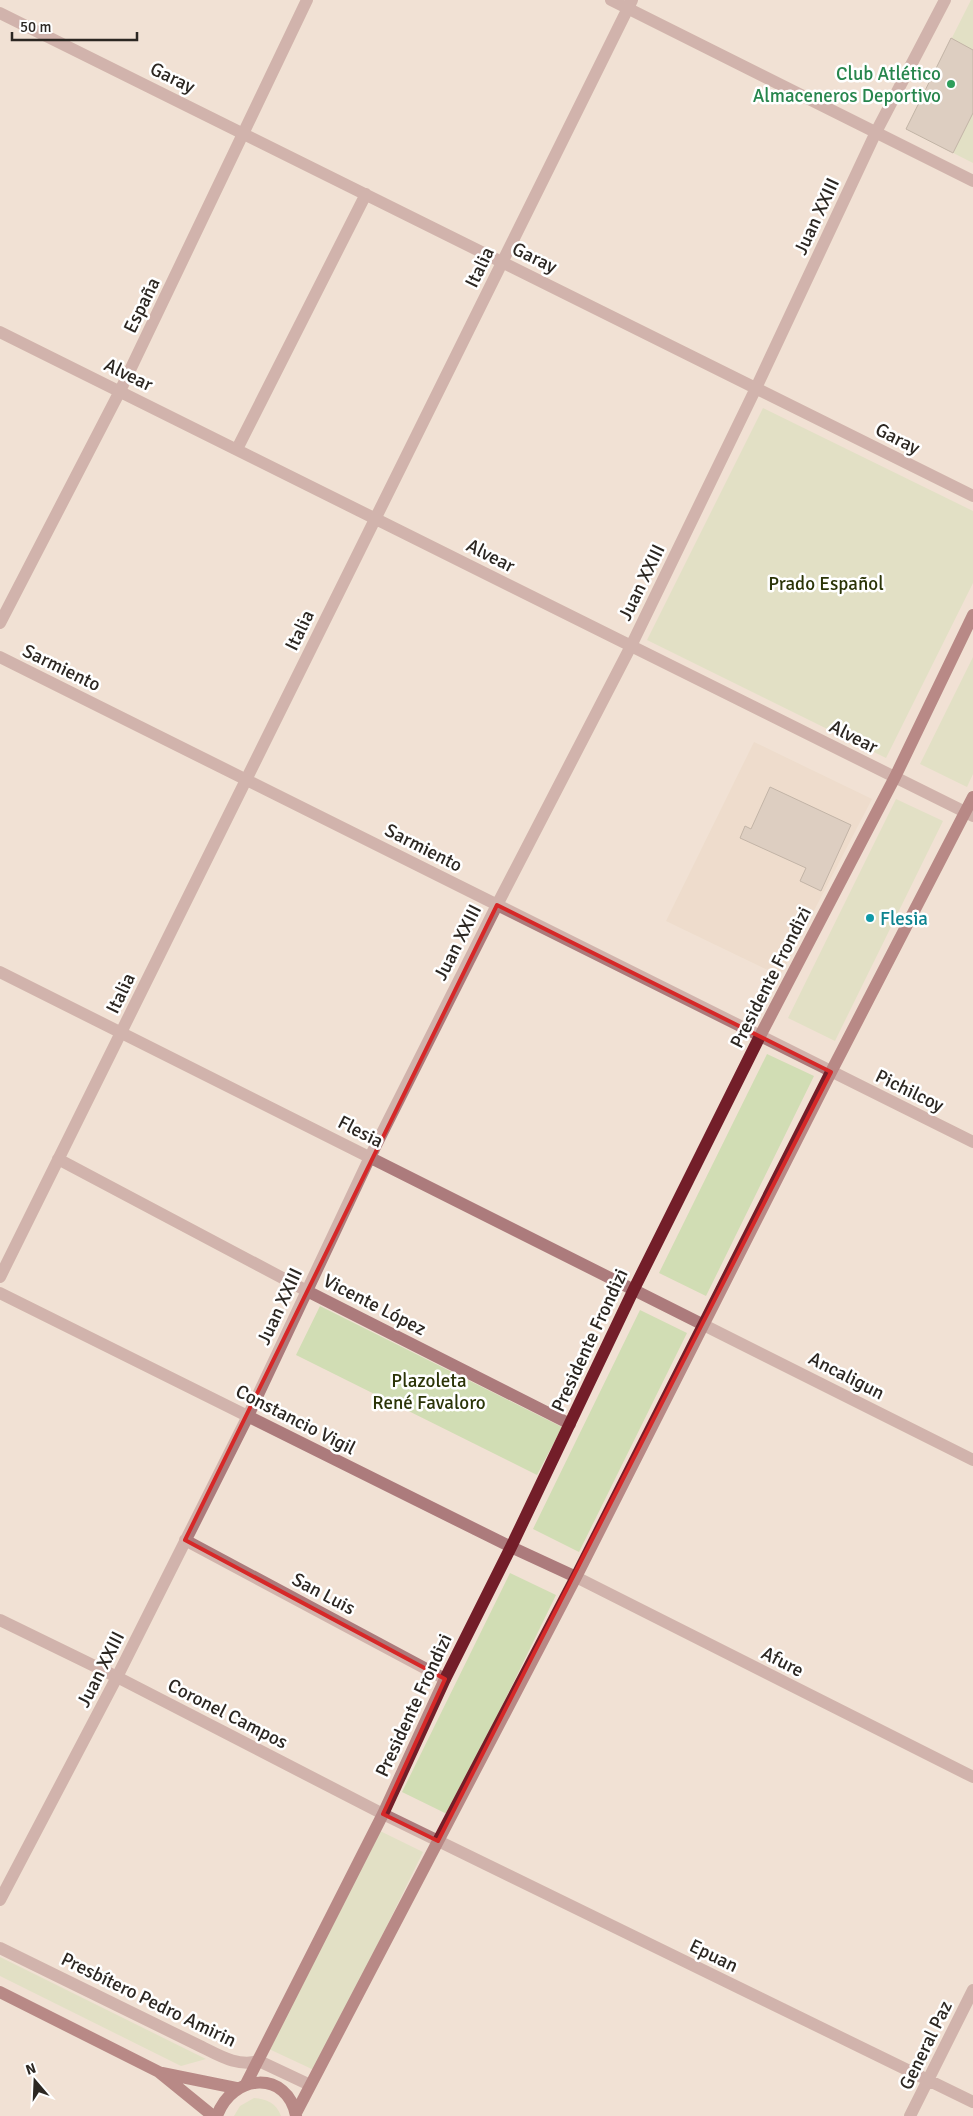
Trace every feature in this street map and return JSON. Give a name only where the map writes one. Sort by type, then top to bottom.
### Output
[{"type":"main road","name":"Presidente Frondizi","points":[[218,2116],[223,2102],[241,2086],[258,2061],[383,1814],[445,1679],[511,1548],[634,1289],[760,1036],[895,777],[973,615]]},
{"type":"main road","points":[[296,2115],[576,1577],[831,1072],[969,814],[973,797]]},
{"type":"main road","points":[[0,1992],[159,2072],[213,2116]]},
{"type":"main road","points":[[159,2072],[241,2086],[267,2084],[277,2088],[286,2095],[296,2115]]},
{"type":"street","name":"España","points":[[0,623],[120,391],[307,0]]},
{"type":"street","points":[[611,0],[630,4],[973,181]]},
{"type":"street","name":"Juan XXIII","points":[[0,1900],[117,1677],[248,1416],[370,1157],[497,905],[631,646],[756,388],[876,132],[946,0]]},
{"type":"street","name":"Italia","points":[[0,1276],[630,4]]},
{"type":"street","name":"Garay","points":[[0,12],[973,496]]},
{"type":"street","points":[[237,449],[366,194]]},
{"type":"street","name":"Alvear","points":[[0,332],[969,814]]},
{"type":"street","name":"Sarmiento","points":[[0,657],[831,1072]]},
{"type":"street","name":"Flesia","points":[[0,972],[705,1324]]},
{"type":"street","name":"Pichilcoy","points":[[831,1072],[973,1142]]},
{"type":"street","name":"Vicente López","points":[[58,1159],[307,1291],[570,1424]]},
{"type":"street","name":"Constancio Vigil","points":[[0,1292],[511,1548],[576,1577]]},
{"type":"street","name":"Ancaligun","points":[[705,1324],[973,1460]]},
{"type":"street","name":"San Luis","points":[[185,1540],[445,1679]]},
{"type":"street","name":"Afure","points":[[576,1577],[973,1777]]},
{"type":"street","name":"Coronel Campos","points":[[0,1620],[117,1677],[438,1841]]},
{"type":"street","name":"Epuan","points":[[438,1841],[973,2102]]},
{"type":"street","name":"Presbítero Pedro Amirin","points":[[0,1948],[232,2060],[248,2064],[258,2061],[310,2086]]},
{"type":"street","name":"General Paz","points":[[910,2116],[973,1990]]},
{"type":"highlighted area","points":[[497,905],[831,1072],[438,1841],[383,1814],[445,1679],[185,1540]]},
{"type":"shaded area","points":[[754,742],[872,799],[780,976],[666,921]]},
{"type":"green space","name":"Club Atlético Almaceneros Deportivo","points":[[971,0],[973,0],[973,163],[906,129]]},
{"type":"green space","name":"Prado Español","points":[[763,408],[973,511],[973,583],[886,758],[647,640]]},
{"type":"green space","points":[[973,657],[973,774],[967,787],[920,764]]},
{"type":"green space","points":[[896,799],[943,821],[835,1041],[788,1018]]},
{"type":"green space","points":[[767,1054],[814,1076],[706,1296],[659,1273]]},
{"type":"green space","name":"Plazoleta René Favaloro","points":[[320,1306],[562,1427],[537,1475],[296,1355]]},
{"type":"green space","points":[[640,1310],[687,1333],[579,1552],[533,1529]]},
{"type":"green space","points":[[510,1573],[556,1595],[449,1815],[402,1792]]},
{"type":"green space","points":[[376,1829],[423,1852],[316,2071],[269,2049]]},
{"type":"green space","points":[[0,1957],[206,2059],[181,2066],[0,1976]]},
{"type":"green space","points":[[254,2098],[270,2102],[281,2116],[234,2116],[240,2106]]},
{"type":"building","name":"Club Atlético Almaceneros Deportivo","points":[[951,38],[973,50],[973,113],[953,153],[906,129]]},
{"type":"building","points":[[770,787],[851,825],[821,891],[800,881],[806,868],[740,838],[745,826],[751,829]]},
{"type":"place","name":"Club Atlético Almaceneros Deportivo","points":[[951,84]]},
{"type":"place","name":"Flesia","points":[[870,918]]}]
